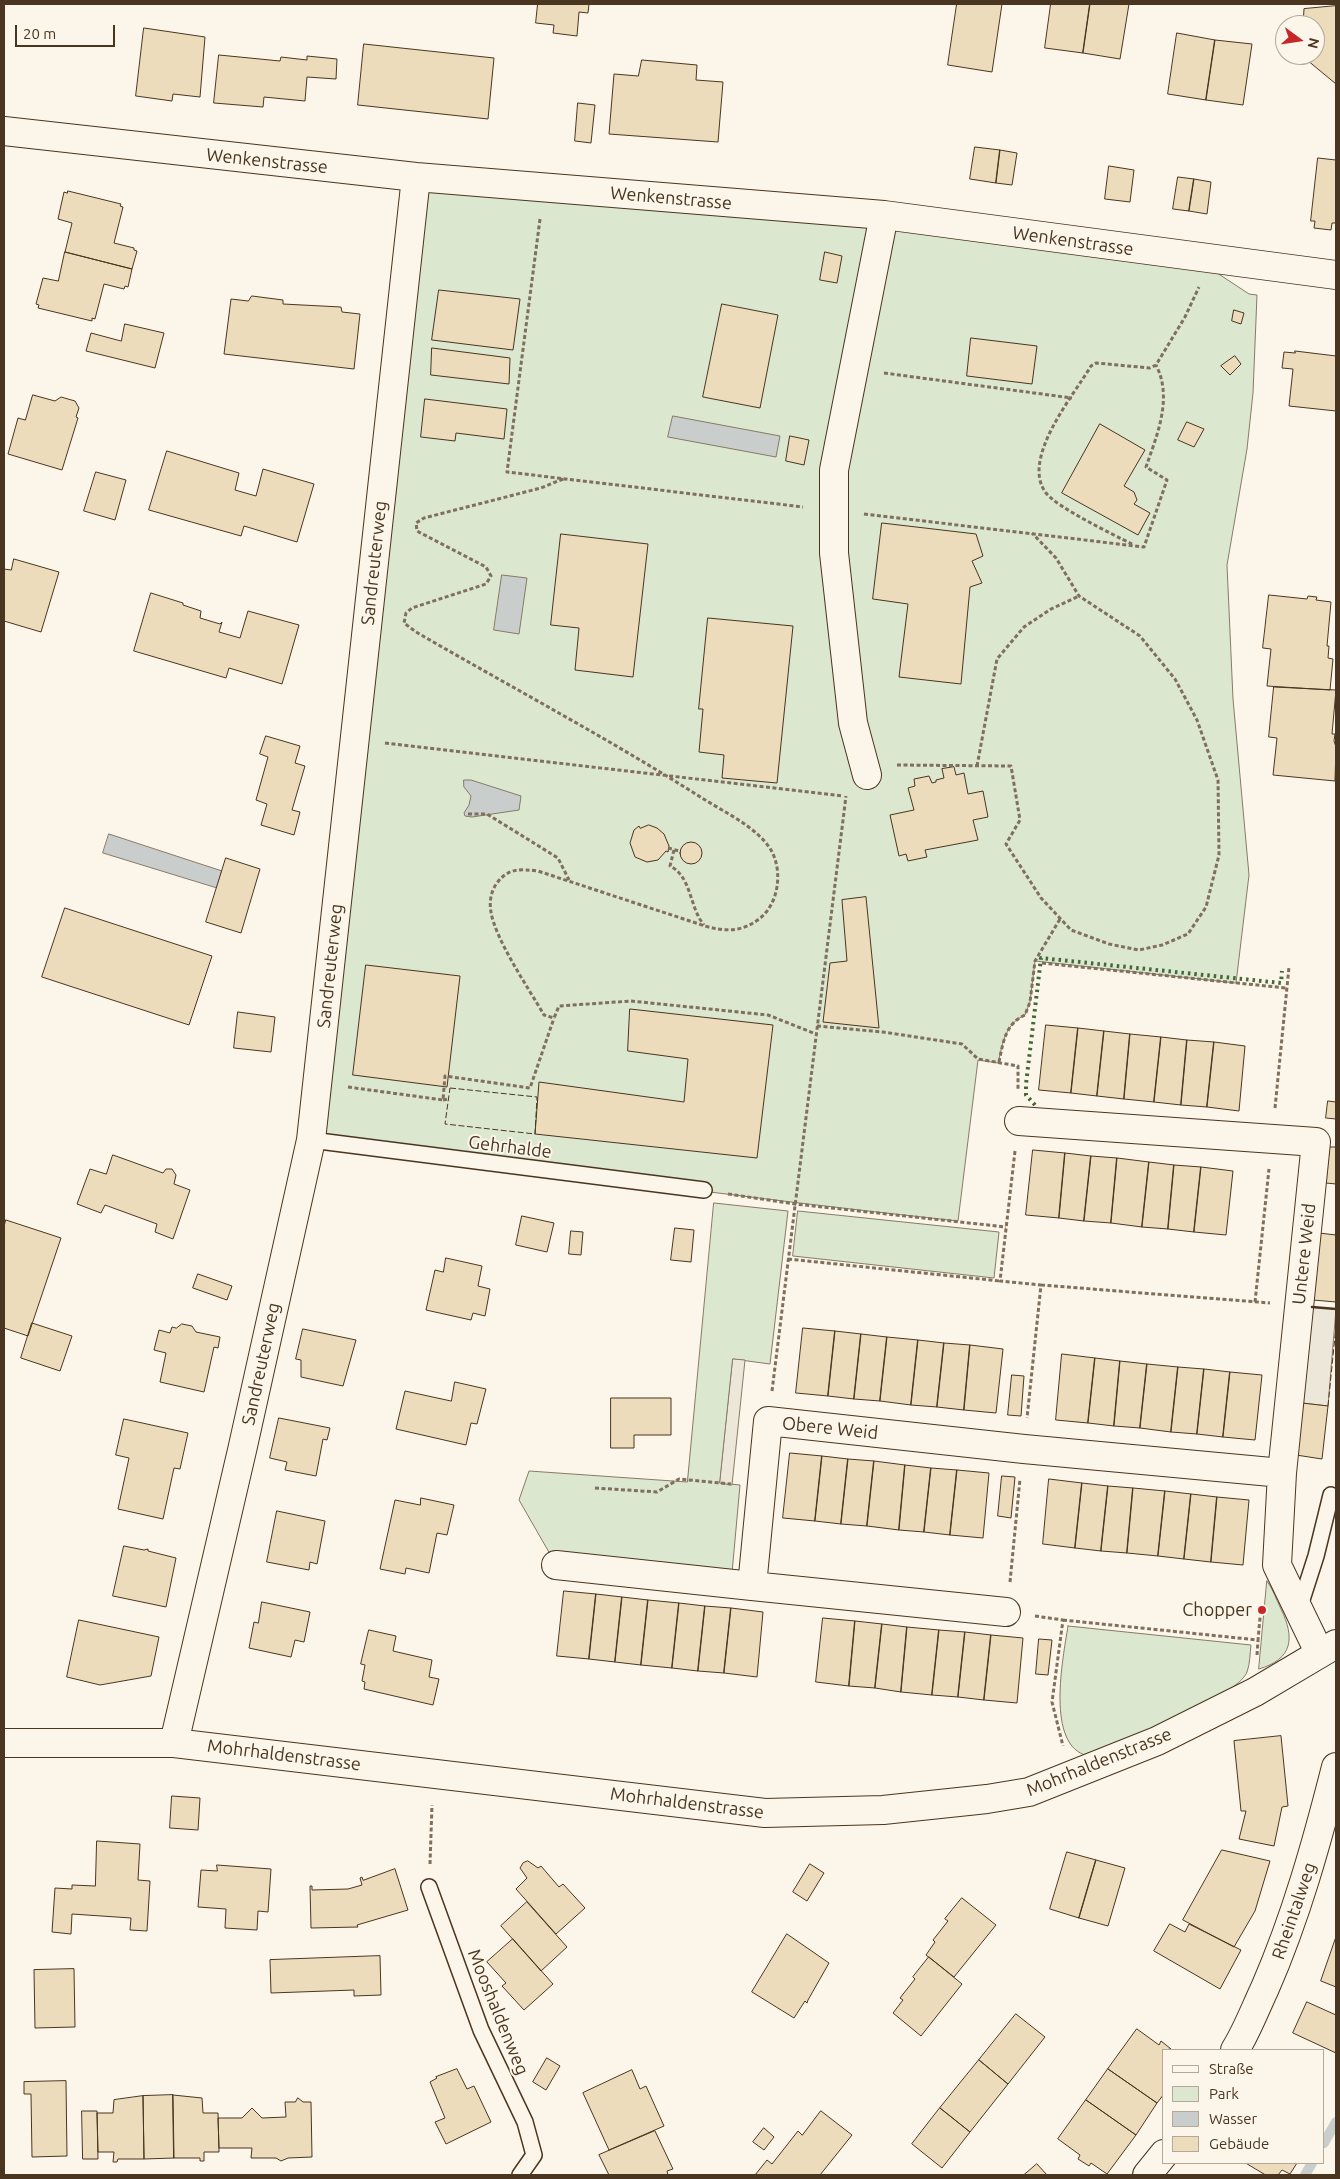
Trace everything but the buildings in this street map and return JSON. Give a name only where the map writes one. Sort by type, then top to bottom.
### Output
[{"type":"street","name":"Wenkenstrasse","points":[[4,131],[416,178],[884,215],[1336,275]]},
{"type":"street","name":"Sandreuterweg","points":[[174,1743],[311,1140],[416,178]]},
{"type":"street","points":[[866,770],[853,723],[834,553],[834,470],[884,215]]},
{"type":"street","name":"Untere Weid","points":[[1019,1121],[1316,1142],[1282,1473],[1276,1565],[1298,1610],[1328,1648]]},
{"type":"street","name":"Obere Weid","points":[[752,1586],[768,1421],[1024,1449],[1282,1473]]},
{"type":"street","points":[[556,1565],[1006,1612]]},
{"type":"street","name":"Mohrhaldenstrasse","points":[[4,1744],[174,1743],[434,1772],[765,1813],[883,1810],[987,1800],[1029,1792],[1157,1741],[1255,1692],[1328,1648]]},
{"type":"street","name":"Rheintalweg","points":[[1236,2049],[1243,2037],[1281,1952],[1311,1864],[1336,1766]]},
{"type":"street","points":[[1147,2175],[1162,2156]]},
{"type":"lane","name":"Gehrhalde","points":[[311,1140],[704,1190]]},
{"type":"lane","points":[[1298,1610],[1316,1556],[1331,1495]]},
{"type":"lane","name":"Mooshaldenweg","points":[[429,1887],[481,2030],[526,2122],[534,2155],[520,2175]]},
{"type":"path","points":[[544,188],[507,472],[1144,547],[1167,480],[1146,467],[1161,426],[1163,381],[1156,365]]},
{"type":"path","points":[[1134,546],[1071,512],[1046,493],[1039,474],[1038,459],[1054,423],[1093,364],[1144,368],[1156,365],[1185,317],[1211,259]]},
{"type":"path","points":[[854,369],[1072,398]]},
{"type":"path","points":[[554,1018],[544,1015],[505,947],[491,914],[490,900],[493,888],[504,874],[522,869],[538,871],[716,929],[737,929],[754,922],[764,915],[773,900],[778,882],[776,864],[771,851],[763,840],[748,827],[666,776],[416,632],[404,623],[406,613],[412,608],[486,584],[491,576],[486,567],[417,531],[416,523],[424,518],[540,488],[563,479]]},
{"type":"path","points":[[768,1421],[850,767],[866,770],[1011,766],[1020,820],[1006,844],[1041,898],[1071,930],[1109,944],[1139,950],[1162,945],[1188,934],[1206,907],[1219,855],[1218,780],[1197,720],[1175,679],[1140,636],[1079,596],[1056,558],[1032,534]]},
{"type":"path","points":[[977,766],[997,659],[1024,627],[1051,610],[1079,596]]},
{"type":"path","points":[[354,739],[846,797]]},
{"type":"path","points":[[468,814],[487,814],[558,858],[569,881]]},
{"type":"path","points":[[668,848],[679,851]]},
{"type":"path","points":[[674,850],[670,866],[684,878],[697,914],[705,926]]},
{"type":"path","points":[[998,1063],[1006,1031],[1014,1020],[1025,1015],[1030,1002],[1035,961],[1060,919]]},
{"type":"path","points":[[1042,963],[1286,988]]},
{"type":"path","points":[[1255,1302],[1289,967]]},
{"type":"path","points":[[443,1100],[445,1076],[530,1088],[559,1006],[631,1002],[768,1015],[816,1034]]},
{"type":"path","points":[[817,1026],[883,1032],[962,1044],[978,1060],[1018,1066],[1019,1121]]},
{"type":"path","points":[[317,1083],[443,1100],[449,1099]]},
{"type":"path","points":[[704,1190],[795,1204],[1006,1227]]},
{"type":"path","points":[[788,1259],[1000,1281]]},
{"type":"path","points":[[1041,1285],[1299,1306]]},
{"type":"path","points":[[595,1488],[657,1492],[679,1479],[712,1482]]},
{"type":"path","points":[[1063,1620],[1258,1640],[1262,1605]]},
{"type":"path","points":[[429,1887],[434,1772]]},
{"type":"green space","points":[[416,177],[1193,257],[1249,294],[1257,295],[1253,393],[1247,449],[1227,565],[1233,699],[1249,875],[1236,983],[1035,961],[1030,1002],[1025,1015],[1013,1023],[1009,1029],[1003,1041],[998,1063],[978,1060],[958,1221],[715,1193],[311,1140]]},
{"type":"green space","points":[[714,1203],[788,1211],[770,1364],[733,1359],[720,1483],[740,1485],[732,1573],[550,1554],[519,1500],[529,1471],[687,1482]]},
{"type":"green space","points":[[798,1211],[999,1232],[994,1278],[793,1256]]},
{"type":"green space","points":[[1267,1581],[1285,1619],[1289,1638],[1285,1653],[1270,1665],[1259,1669]]},
{"type":"green space","points":[[1068,1626],[1251,1645],[1248,1669],[1238,1683],[1200,1707],[1088,1756],[1075,1749],[1066,1736],[1061,1719],[1061,1679]]},
{"type":"shaded area","points":[[1312,1307],[1336,1309],[1328,1406],[1302,1403]]},
{"type":"shaded area","points":[[733,1359],[745,1360],[732,1485],[720,1483]]},
{"type":"water","points":[[673,416],[780,436],[776,457],[668,437]]},
{"type":"water","points":[[502,575],[527,578],[519,634],[494,630]]},
{"type":"water","points":[[464,780],[471,780],[521,796],[519,810],[472,817],[465,816],[464,813],[469,805],[471,796],[464,787]]},
{"type":"water","points":[[109,834],[222,871],[217,888],[103,853]]},
{"type":"waterway","points":[[1325,2141],[1336,2122]]},
{"type":"waterway","points":[[1305,2175],[1311,2164]]},
{"type":"hedge","points":[[1035,1105],[1026,1095],[1026,1084],[1041,958],[1281,983],[1282,971]]},
{"type":"fence","points":[[450,1088],[537,1097],[535,1134],[445,1124],[450,1088]]},
{"type":"fence","points":[[1328,1406],[1336,1326]]},
{"type":"wall","points":[[1312,1307],[1336,1309]]},
{"type":"place","name":"Chopper","points":[[1262,1610]]}]
